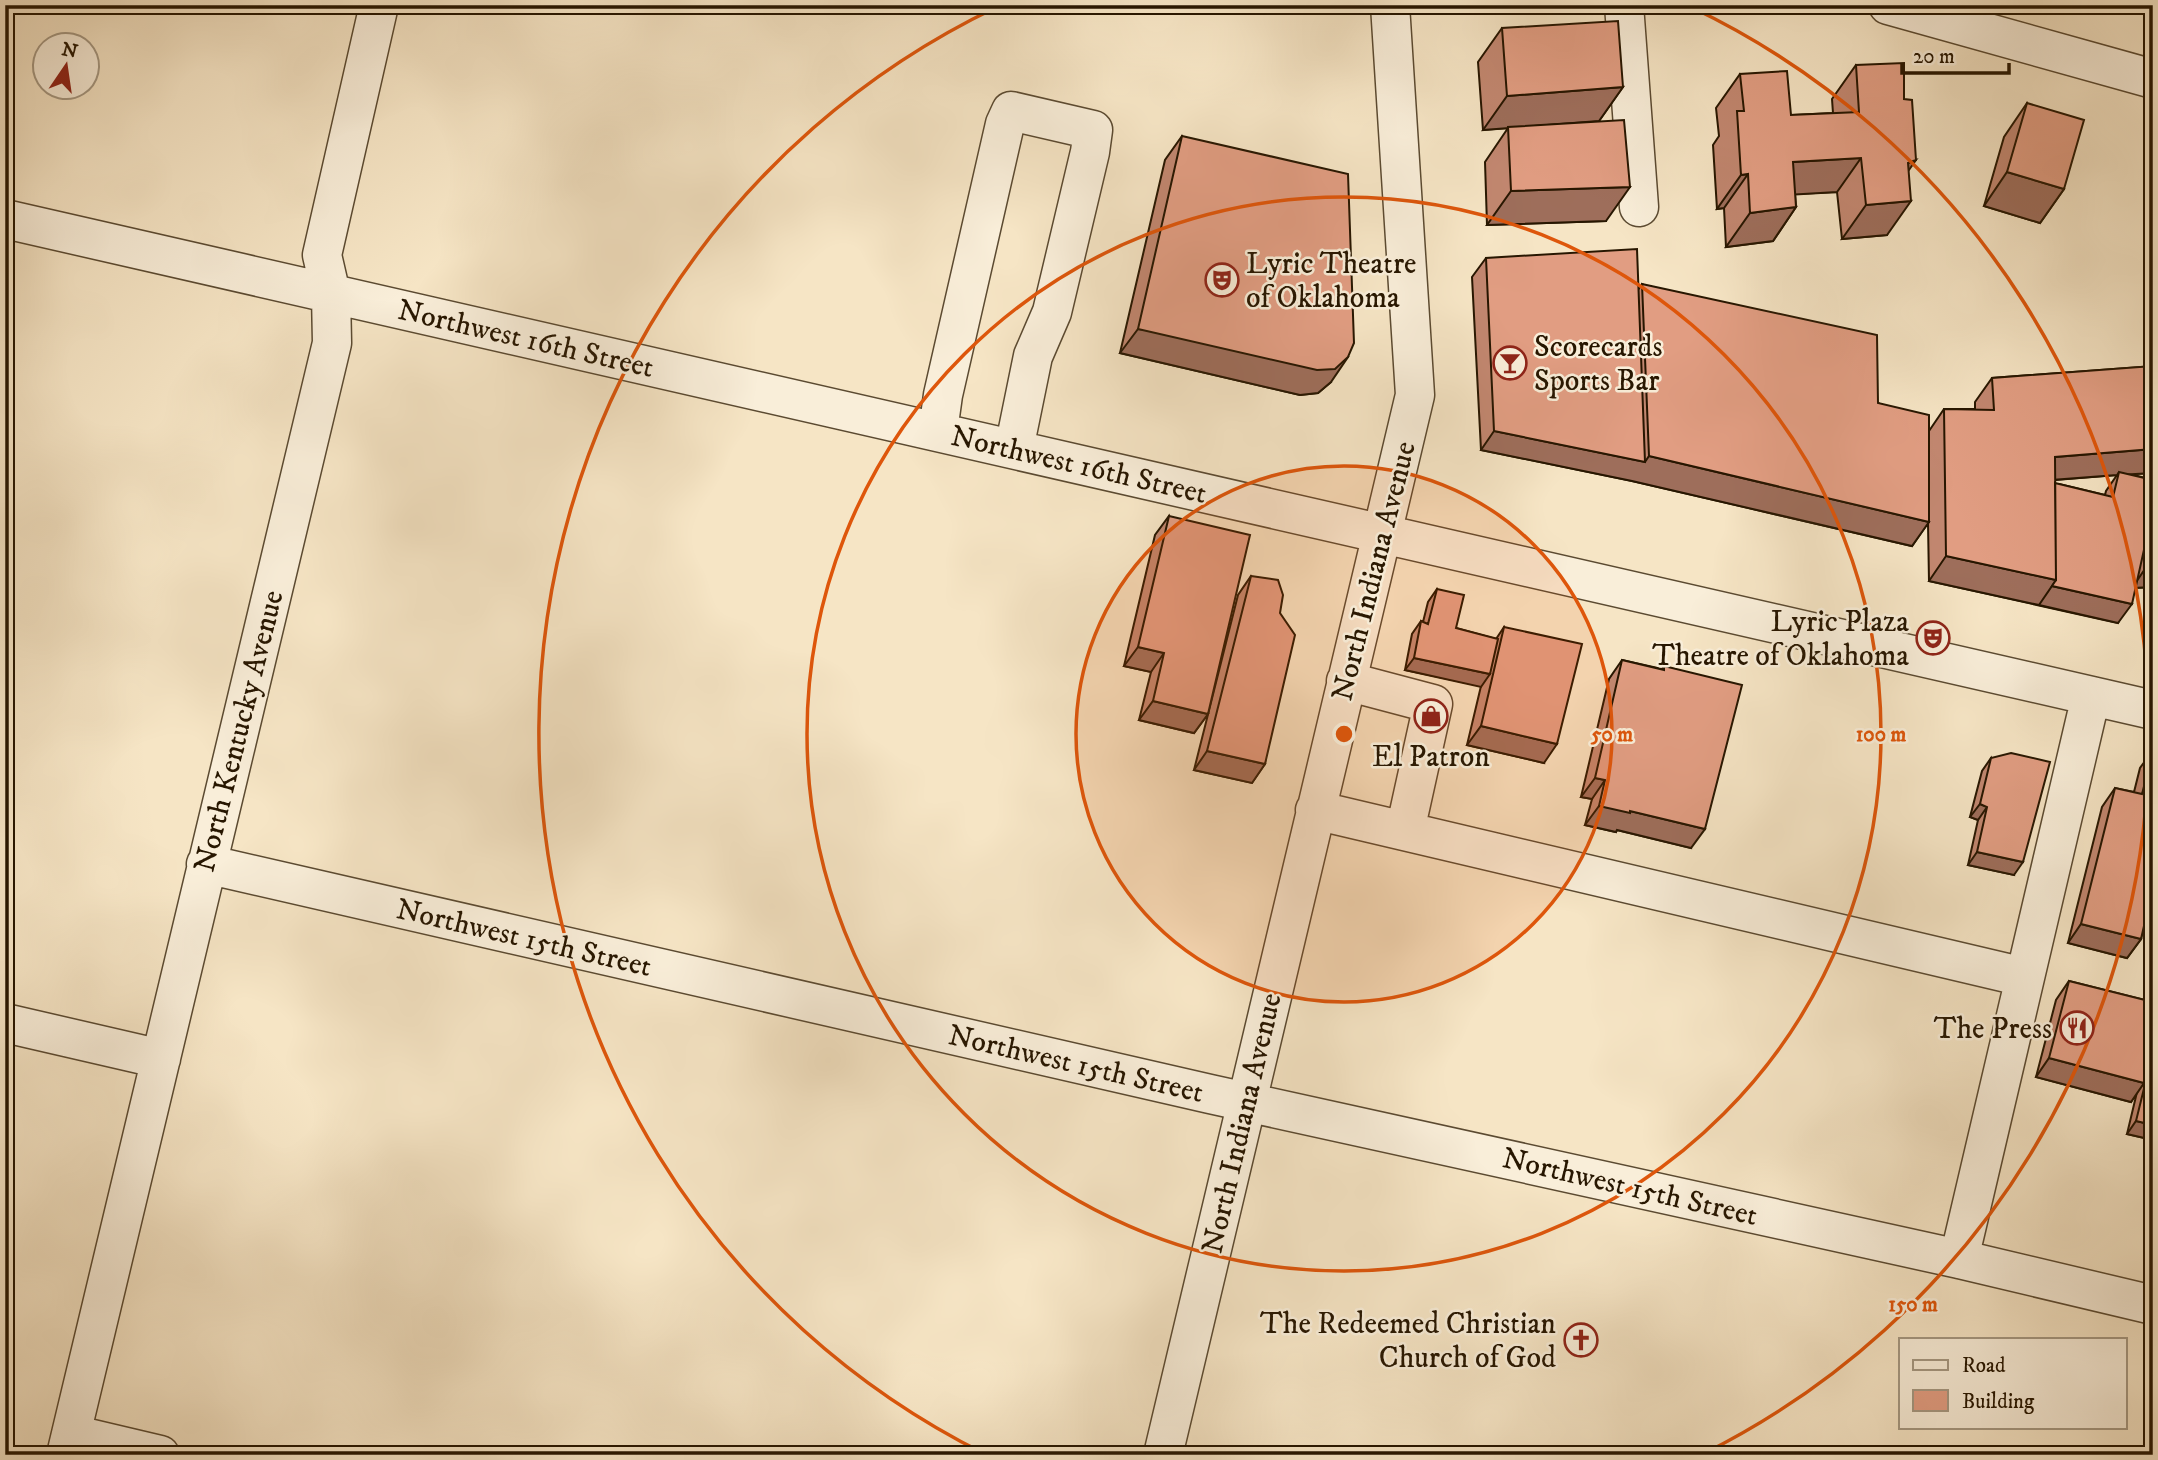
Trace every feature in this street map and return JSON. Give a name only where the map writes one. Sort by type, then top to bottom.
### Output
[{"type":"street","name":"North Kentucky Avenue","points":[[68,1445],[332,343],[331,294],[322,255],[379,5]]},
{"type":"street","name":"North Indiana Avenue","points":[[1163,1455],[1415,395],[1390,5]]},
{"type":"street","points":[[1624,5],[1639,207]]},
{"type":"street","points":[[1888,5],[2153,79]]},
{"type":"street","points":[[938,431],[943,395],[1005,124],[1011,111],[1093,130],[1052,312],[1033,356],[1014,449]]},
{"type":"street","name":"Northwest 16th Street","points":[[5,219],[2153,710]]},
{"type":"street","points":[[1346,681],[1433,704],[1405,831]]},
{"type":"street","points":[[1959,1259],[2091,696]]},
{"type":"street","points":[[1315,810],[2024,977]]},
{"type":"street","name":"Northwest 15th Street","points":[[206,864],[2153,1305]]},
{"type":"street","points":[[5,1023],[161,1059]]},
{"type":"street","points":[[68,1445],[160,1455]]},
{"type":"building","points":[[1618,21],[1623,87],[1507,96],[1502,28]]},
{"type":"building","points":[[1904,63],[1904,99],[1912,100],[1916,160],[1908,163],[1911,201],[1866,205],[1861,158],[1793,162],[1796,207],[1750,213],[1748,174],[1741,175],[1737,111],[1744,111],[1740,74],[1787,71],[1791,115],[1859,112],[1856,65]]},
{"type":"building","points":[[2027,103],[2084,120],[2064,189],[2007,172]]},
{"type":"building","points":[[1624,120],[1630,187],[1511,191],[1508,127]]},
{"type":"building","points":[[1182,136],[1348,174],[1354,343],[1348,357],[1335,369],[1317,370],[1138,329]]},
{"type":"building","points":[[1637,249],[1645,462],[1494,431],[1486,258]]},
{"type":"building","points":[[1642,284],[1877,335],[1878,403],[1929,415],[1929,522],[1649,456]]},
{"type":"building","points":[[2153,366],[2153,449],[2055,457],[2056,580],[1946,556],[1944,409],[1994,410],[1992,378]]},
{"type":"building","points":[[2119,472],[2153,480],[2153,509],[2132,604],[2052,586],[2056,580],[2055,483],[2113,497]]},
{"type":"building","points":[[1169,516],[1250,535],[1208,714],[1153,701],[1164,653],[1138,647]]},
{"type":"building","points":[[2153,535],[2153,568],[2145,569]]},
{"type":"building","points":[[1251,576],[1278,580],[1283,595],[1280,613],[1295,635],[1265,764],[1207,751]]},
{"type":"building","points":[[1437,589],[1464,595],[1456,628],[1498,639],[1490,674],[1414,658],[1421,621],[1428,624]]},
{"type":"building","points":[[1504,627],[1582,644],[1557,744],[1481,726]]},
{"type":"building","points":[[1622,660],[1664,670],[1664,666],[1742,685],[1705,829],[1599,806],[1605,780],[1595,778]]},
{"type":"building","points":[[2153,752],[2153,901],[2150,900],[2141,939],[2081,924],[2115,788],[2142,794]]},
{"type":"building","points":[[2011,753],[2050,762],[2023,862],[1977,852],[1987,807],[1980,804],[1991,758]]},
{"type":"building","points":[[2069,981],[2153,1002],[2153,1049],[2144,1083],[2049,1058]]},
{"type":"building","points":[[2150,1064],[2153,1065],[2153,1125],[2136,1121]]},
{"type":"place","name":"Lyric Theatre of Oklahoma","points":[[1222,280]]},
{"type":"place","name":"Scorecards Sports Bar","points":[[1510,363]]},
{"type":"place","name":"Lyric Plaza Theatre of Oklahoma","points":[[1933,638]]},
{"type":"place","name":"El Patron","points":[[1431,716]]},
{"type":"place","name":"The Press","points":[[2077,1028]]},
{"type":"place","name":"The Redeemed Christian Church of God","points":[[1581,1340]]}]
